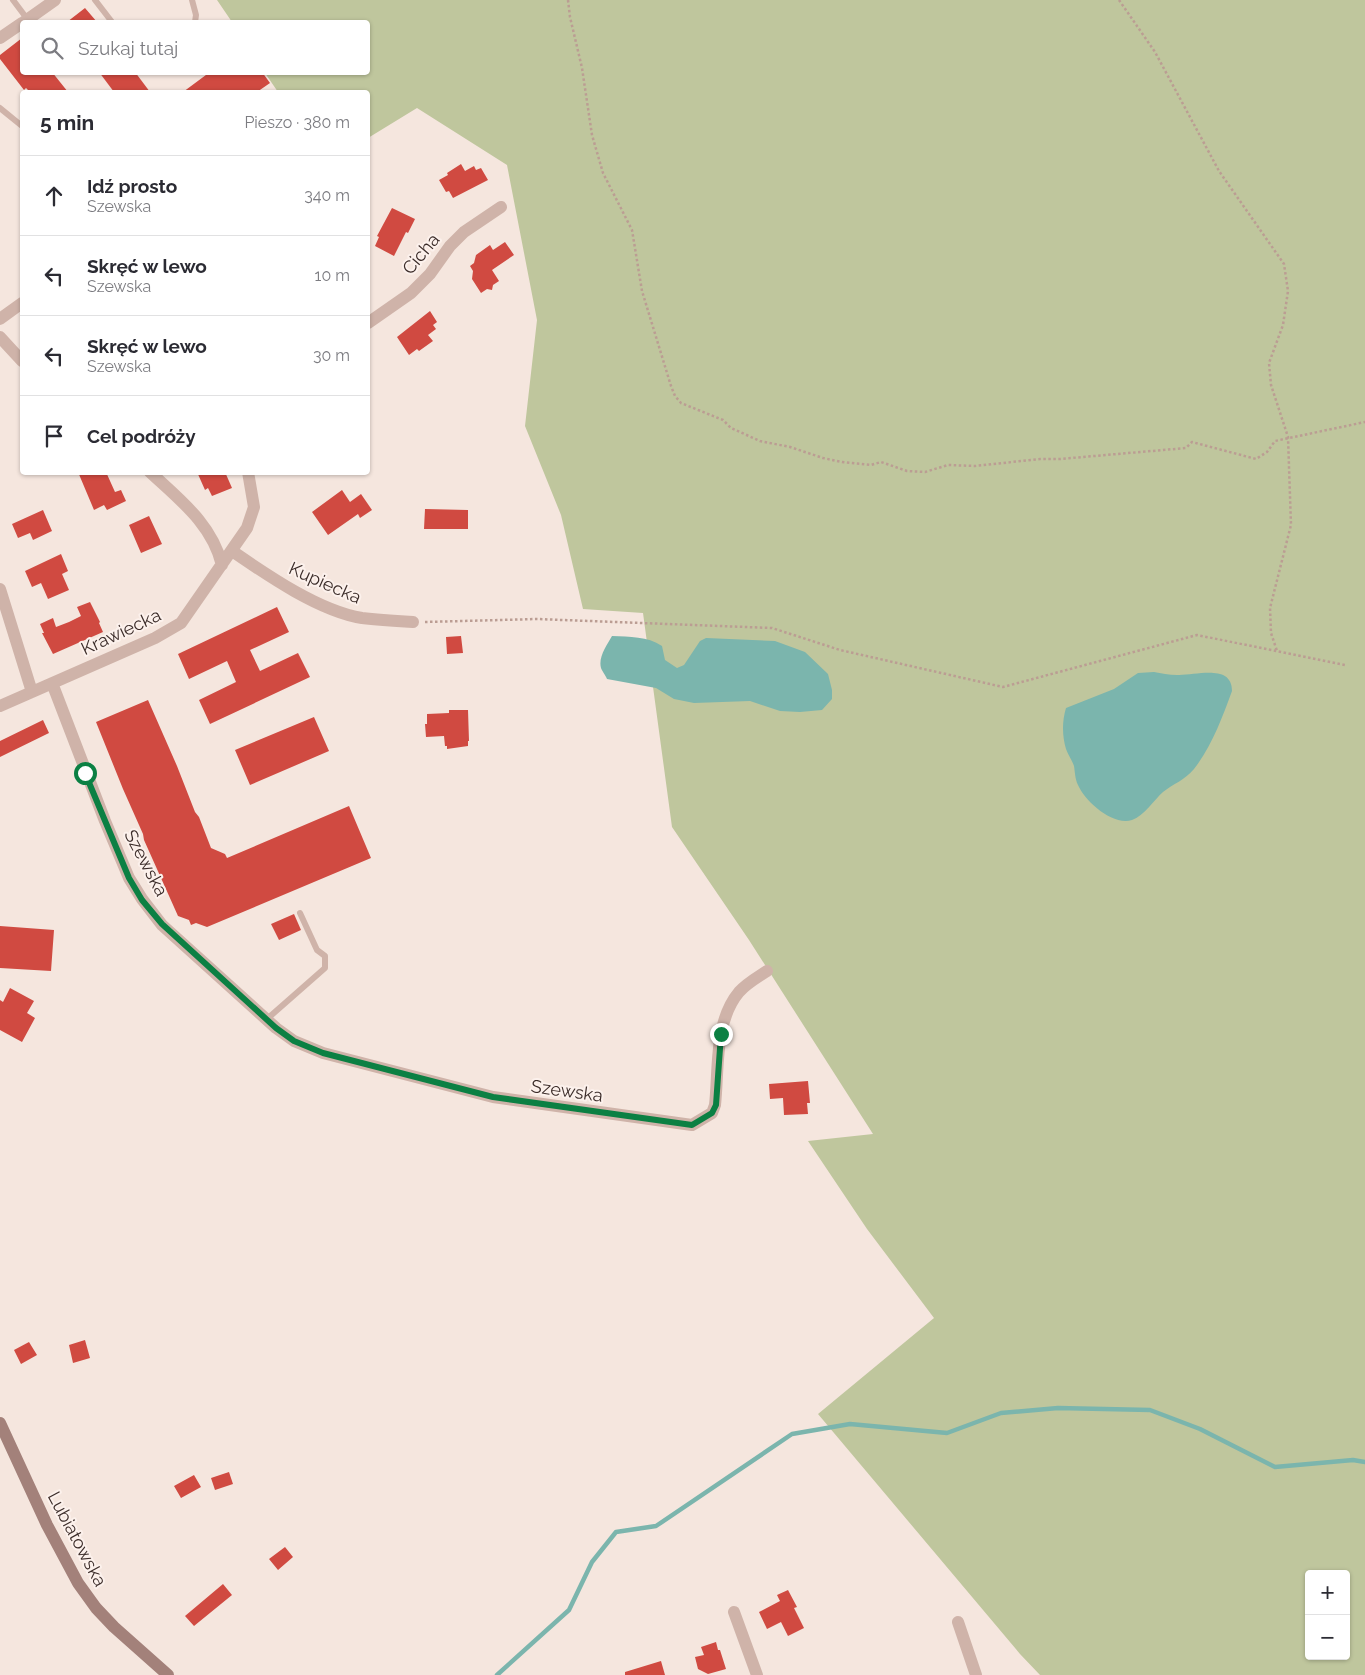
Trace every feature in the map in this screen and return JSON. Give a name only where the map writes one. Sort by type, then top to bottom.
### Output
[{"type":"street","points":[[28,20],[55,0]]},
{"type":"street","points":[[0,38],[20,25]]},
{"type":"street","name":"Cicha","points":[[370,322],[410,293],[430,274],[450,246],[464,232],[501,207]]},
{"type":"street","points":[[0,319],[20,304]]},
{"type":"street","points":[[0,337],[20,359]]},
{"type":"street","points":[[153,475],[200,519],[214,541],[222,565]]},
{"type":"street","name":"Krawiecka","points":[[0,706],[170,631],[180,623],[232,552],[247,528],[254,507],[249,475]]},
{"type":"street","name":"Kupiecka","points":[[232,552],[277,582],[334,610],[361,618],[412,622]]},
{"type":"street","points":[[0,589],[32,692]]},
{"type":"street","name":"Szewska","points":[[52,683],[105,821],[129,878],[142,900],[162,924],[267,1019],[294,1041],[323,1053],[518,1102],[692,1125],[712,1113],[716,1105],[721,1034],[728,1012],[739,992],[767,971]]},
{"type":"street","name":"Lubiatowska","points":[[0,1423],[47,1524],[78,1583],[96,1608],[114,1627],[168,1675]]},
{"type":"street","points":[[734,1612],[757,1675]]},
{"type":"street","points":[[958,1622],[976,1675]]},
{"type":"lane","points":[[13,0],[24,20]]},
{"type":"lane","points":[[96,0],[111,20]]},
{"type":"lane","points":[[192,0],[196,15],[195,20]]},
{"type":"lane","points":[[0,108],[20,124]]},
{"type":"lane","points":[[267,1019],[325,968],[325,956],[317,950],[300,913]]},
{"type":"path","points":[[568,0],[570,18],[582,68],[592,135],[604,172],[632,230],[642,291],[675,396],[681,403],[723,420],[731,428],[760,440],[842,462],[871,465],[881,462],[907,471],[926,472],[948,465],[974,466],[1186,448],[1192,442],[1256,459],[1267,452],[1275,440],[1365,422]]},
{"type":"path","points":[[1119,0],[1155,52],[1219,171],[1284,264],[1288,291],[1283,325],[1269,363],[1270,385],[1288,437],[1291,525],[1270,608],[1271,633],[1277,651]]},
{"type":"path","points":[[412,622],[537,619],[772,628],[840,650],[1003,687],[1197,635],[1345,665]]},
{"type":"green space","points":[[217,0],[1365,0],[1365,1675],[1040,1675],[1020,1654],[818,1414],[934,1318],[867,1229],[808,1141],[873,1134],[749,940],[672,827],[643,613],[583,609],[561,515],[525,426],[537,320],[507,165],[417,108],[370,137],[370,90],[277,90],[266,75],[370,75],[370,20],[231,20]]},
{"type":"water","points":[[612,636],[650,640],[662,646],[665,660],[677,668],[684,665],[700,641],[706,638],[775,641],[805,652],[828,674],[832,699],[822,710],[800,712],[780,711],[750,701],[694,703],[674,699],[656,688],[607,679],[600,664]]},
{"type":"water","points":[[1154,672],[1177,675],[1219,674],[1226,677],[1230,682],[1232,691],[1211,741],[1194,769],[1163,792],[1136,818],[1124,821],[1108,816],[1100,811],[1087,798],[1078,785],[1074,766],[1065,744],[1063,728],[1066,708],[1114,689],[1138,673]]},
{"type":"building","points":[[85,8],[95,20],[70,20]]},
{"type":"building","points":[[20,40],[20,75],[54,75],[66,90],[28,90],[26,88],[24,90],[0,59],[0,55]]},
{"type":"building","points":[[101,75],[137,75],[148,90],[112,90]]},
{"type":"building","points":[[206,75],[264,75],[270,83],[260,90],[186,90]]},
{"type":"building","points":[[461,164],[465,171],[474,166],[476,170],[481,168],[488,180],[453,198],[449,191],[446,192],[439,180]]},
{"type":"building","points":[[392,208],[415,219],[394,256],[375,246],[379,237],[377,236]]},
{"type":"building","points":[[505,242],[514,255],[492,270],[499,281],[493,285],[492,290],[487,289],[481,293],[472,279],[473,271],[470,266],[474,263],[476,255],[490,245],[493,250]]},
{"type":"building","points":[[430,311],[437,322],[433,325],[436,329],[428,335],[433,341],[419,351],[417,349],[409,355],[397,337]]},
{"type":"building","points":[[79,475],[107,475],[115,492],[121,490],[126,501],[107,510],[104,505],[94,510]]},
{"type":"building","points":[[198,475],[226,475],[232,488],[212,496],[208,488],[205,490]]},
{"type":"building","points":[[342,490],[350,502],[361,494],[372,510],[360,518],[358,514],[328,535],[312,512]]},
{"type":"building","points":[[425,509],[468,510],[468,529],[424,529]]},
{"type":"building","points":[[43,510],[52,531],[33,540],[30,533],[18,538],[12,524]]},
{"type":"building","points":[[149,516],[162,544],[141,553],[129,525]]},
{"type":"building","points":[[61,554],[68,571],[62,574],[69,590],[48,599],[41,583],[32,587],[25,571]]},
{"type":"building","points":[[90,602],[103,632],[53,654],[42,633],[44,633],[40,624],[53,618],[56,627],[69,622],[81,616],[77,607]]},
{"type":"building","points":[[277,607],[289,632],[250,650],[260,671],[298,653],[310,677],[210,724],[199,700],[236,682],[227,661],[189,679],[178,654]]},
{"type":"building","points":[[461,636],[463,653],[447,654],[446,637]]},
{"type":"building","points":[[148,700],[211,848],[225,854],[227,858],[349,806],[371,858],[207,927],[196,923],[191,925],[189,920],[178,916],[144,840],[96,722]]},
{"type":"building","points":[[449,710],[468,710],[468,746],[447,749],[444,736],[426,737],[425,724],[427,724],[427,714],[449,713]]},
{"type":"building","points":[[314,717],[329,751],[250,785],[235,750]]},
{"type":"building","points":[[43,720],[49,733],[0,757],[0,741]]},
{"type":"building","points":[[294,914],[301,930],[279,940],[271,924]]},
{"type":"building","points":[[0,926],[54,930],[51,971],[0,968]]},
{"type":"building","points":[[10,988],[34,1001],[27,1013],[35,1018],[22,1042],[0,1030],[0,1000],[3,1002]]},
{"type":"building","points":[[808,1081],[810,1103],[807,1103],[808,1114],[784,1115],[783,1098],[770,1099],[769,1084]]},
{"type":"building","points":[[85,1340],[90,1358],[73,1363],[69,1345]]},
{"type":"building","points":[[29,1342],[37,1355],[21,1364],[14,1350]]},
{"type":"building","points":[[229,1472],[233,1484],[215,1490],[211,1478]]},
{"type":"building","points":[[194,1475],[201,1487],[181,1498],[174,1486]]},
{"type":"building","points":[[285,1547],[293,1557],[278,1570],[269,1559]]},
{"type":"building","points":[[223,1584],[232,1595],[194,1626],[185,1616]]},
{"type":"building","points":[[788,1590],[797,1607],[794,1608],[804,1628],[788,1636],[781,1622],[767,1629],[759,1612],[780,1601],[777,1595]]},
{"type":"building","points":[[716,1642],[726,1669],[708,1674],[698,1669],[695,1657],[704,1655],[701,1647]]},
{"type":"building","points":[[661,1661],[665,1675],[625,1675],[625,1672]]},
{"type":"waterway","points":[[497,1675],[569,1610],[592,1562],[616,1532],[656,1526],[792,1434],[850,1424],[947,1433],[1001,1413],[1058,1408],[1150,1410],[1200,1429],[1275,1467],[1353,1460],[1365,1462]]},
{"type":"route","points":[[85,773],[129,878],[142,900],[162,924],[276,1028],[294,1041],[323,1053],[518,1102],[692,1125],[712,1113],[716,1105],[721,1034]]}]
